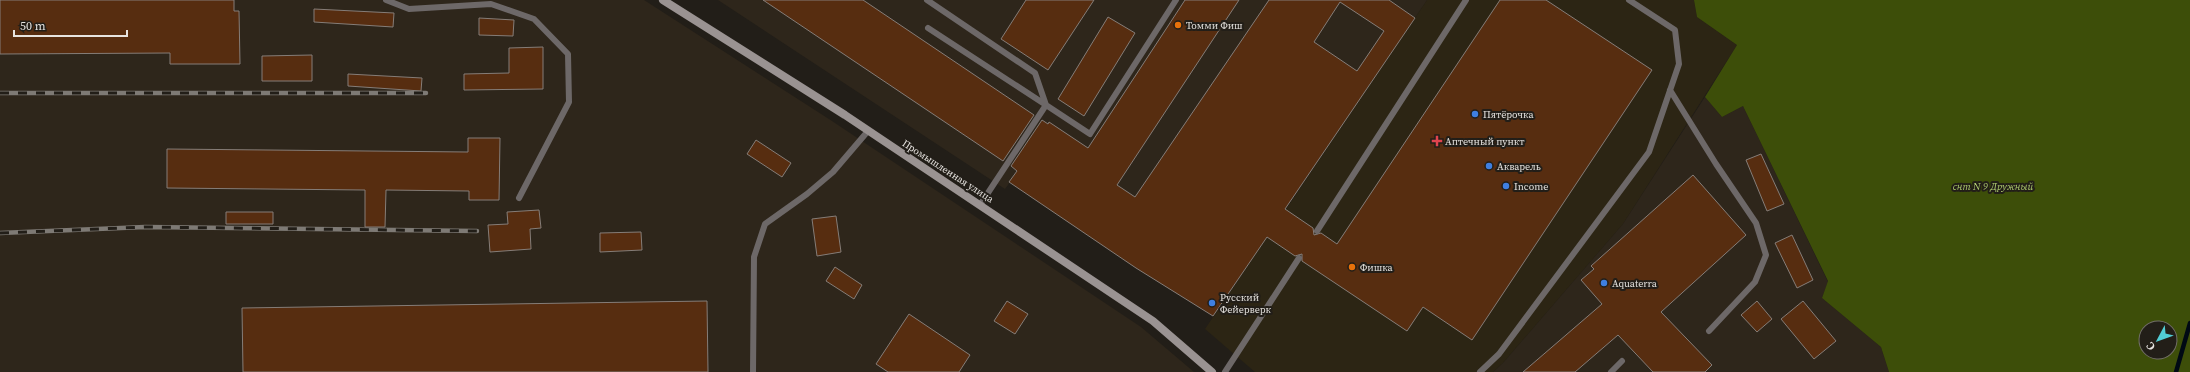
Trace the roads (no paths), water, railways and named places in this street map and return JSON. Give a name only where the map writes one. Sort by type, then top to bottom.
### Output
[{"type":"main road","name":"Промышленная улица","points":[[663,0],[980,204],[1153,321],[1212,372]]},
{"type":"lane","points":[[386,0],[409,9],[491,4],[534,20],[568,54],[569,102],[519,198]]},
{"type":"lane","points":[[927,0],[1035,73],[1046,105]]},
{"type":"lane","points":[[928,28],[1090,134],[1176,0]]},
{"type":"lane","points":[[1317,231],[1466,0]]},
{"type":"lane","points":[[1480,372],[1499,354],[1649,152],[1679,64],[1675,30],[1629,0]]},
{"type":"lane","points":[[1670,90],[1716,164],[1756,223],[1766,255],[1755,282],[1709,331]]},
{"type":"lane","points":[[980,204],[1046,105]]},
{"type":"lane","points":[[753,372],[754,257],[765,224],[807,194],[833,172],[868,131]]},
{"type":"lane","points":[[1225,372],[1299,258]]},
{"type":"lane","points":[[1611,372],[1622,361]]},
{"type":"waterway","points":[[2176,372],[2190,323]]},
{"type":"railway","points":[[0,93],[426,93]]},
{"type":"railway","points":[[0,233],[145,227],[477,231]]},
{"type":"place","name":"Томми Фиш","points":[[1178,25]]},
{"type":"place","name":"Пятёрочка","points":[[1475,114]]},
{"type":"place","name":"Аптечный пункт","points":[[1437,141]]},
{"type":"place","name":"Акварель","points":[[1489,166]]},
{"type":"place","name":"Income","points":[[1506,186]]},
{"type":"place","name":"Фишка","points":[[1352,267]]},
{"type":"place","name":"Aquaterra","points":[[1604,283]]},
{"type":"place","name":"Русский Фейерверк","points":[[1212,303]]},
{"type":"park label","name":"снт N 9 Дружный","points":[[1993,186]]}]
